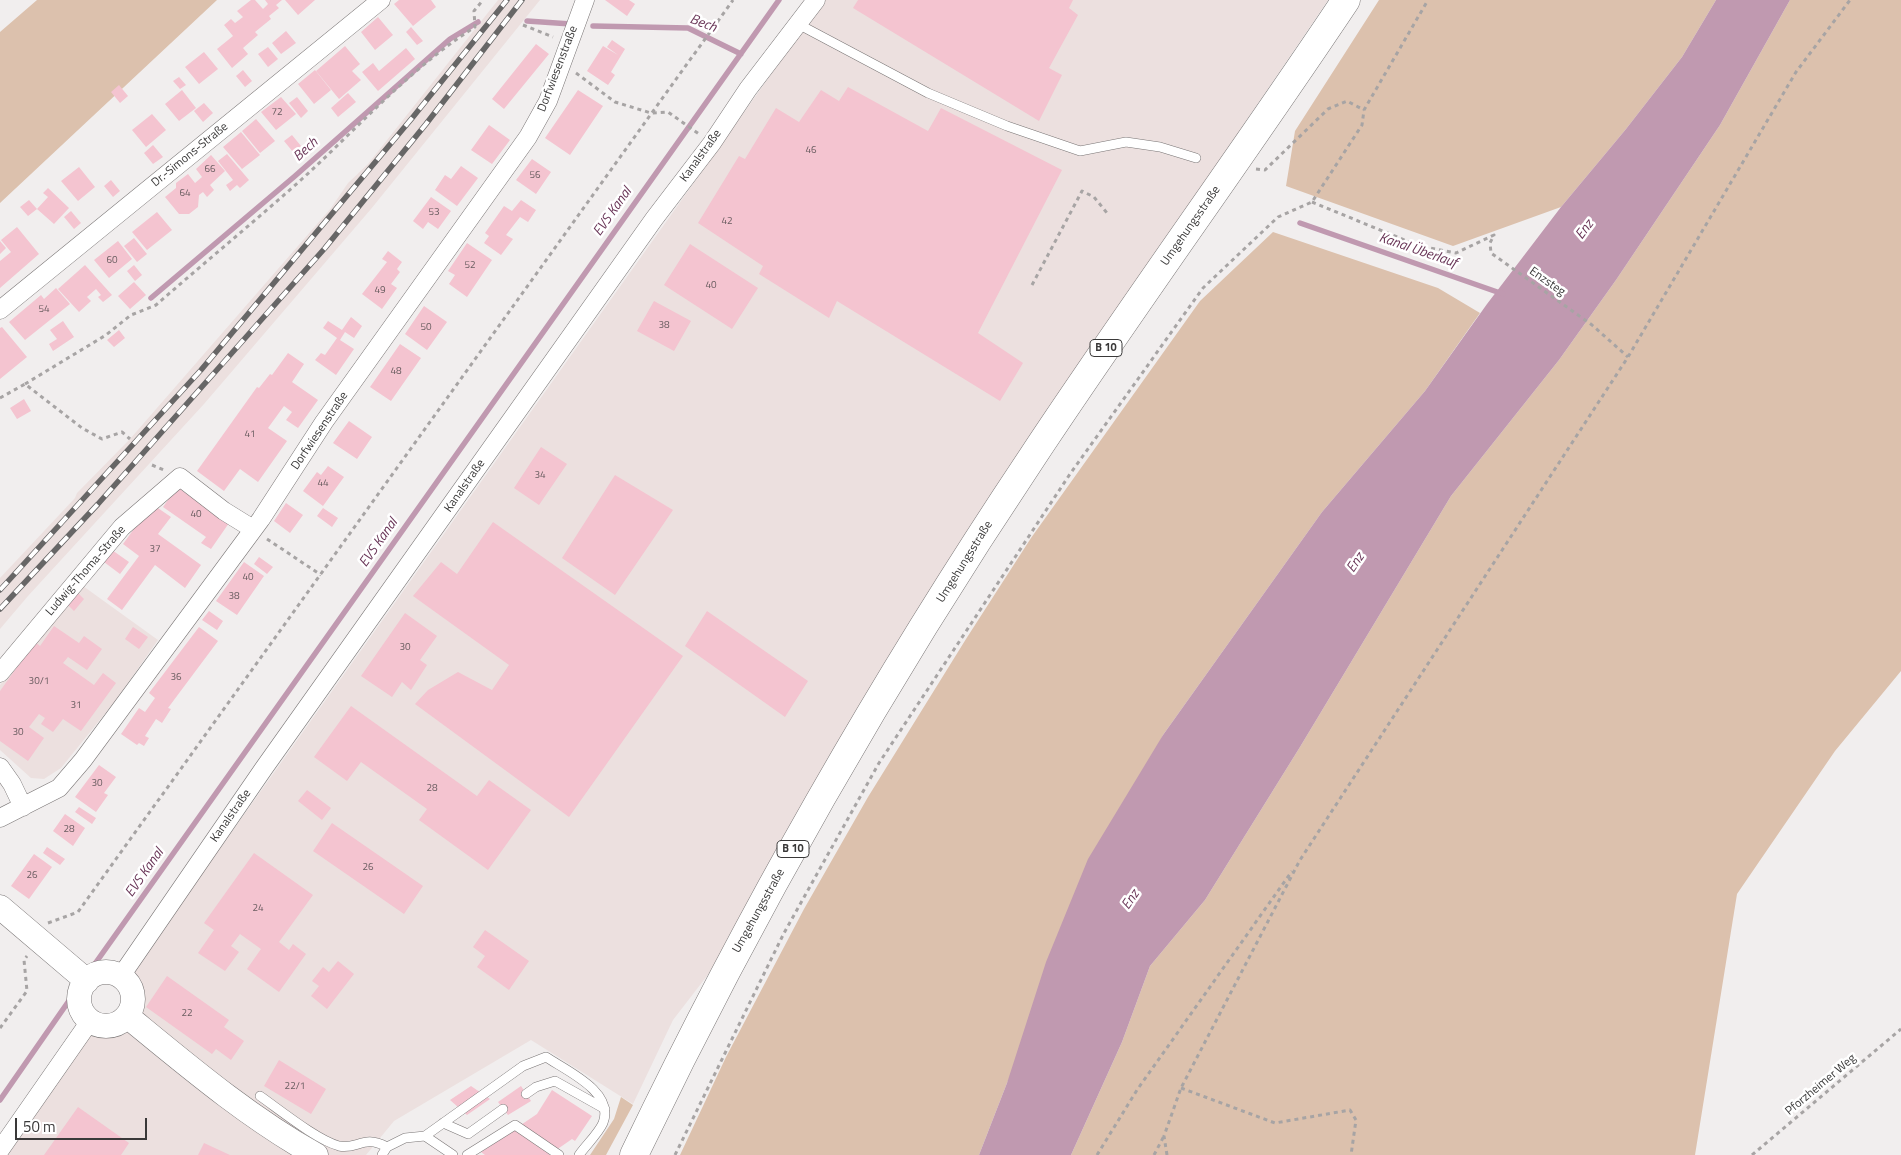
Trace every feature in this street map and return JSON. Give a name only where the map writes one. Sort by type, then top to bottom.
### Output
[{"type":"main road","name":"Umgehungsstraße","points":[[640,1143],[713,995],[776,879],[840,767],[942,598],[1094,365],[1346,0]]},
{"type":"main road","points":[[0,908],[87,981]]},
{"type":"main road","points":[[104,972],[122,976],[133,994],[133,1005],[127,1016],[113,1025],[101,1025],[90,1021],[80,1004],[80,993],[87,981],[95,975],[104,972]]},
{"type":"main road","points":[[127,1016],[214,1087],[256,1117],[316,1155]]},
{"type":"main road","points":[[627,1155],[640,1143]]},
{"type":"street","name":"Dr.-Simons-Straße","points":[[0,310],[381,0]]},
{"type":"street","name":"Dorfwiesenstraße","points":[[0,818],[59,788],[84,760],[253,529],[324,422],[528,137],[548,101],[585,0]]},
{"type":"street","name":"Kanalstraße","points":[[122,976],[264,768],[654,219],[712,142],[748,89],[816,0]]},
{"type":"street","name":"Ludwig-Thoma-Straße","points":[[0,673],[122,528],[180,477],[224,511],[253,529]]},
{"type":"street","points":[[0,767],[12,784],[23,806]]},
{"type":"street","points":[[0,1150],[90,1021]]},
{"type":"lane","points":[[798,24],[928,92],[1016,129],[1080,151],[1126,142],[1160,147],[1196,158]]},
{"type":"lane","points":[[260,1096],[306,1128],[338,1146],[350,1146],[365,1141],[377,1142],[384,1151],[405,1138],[425,1136],[523,1066],[546,1057],[597,1091],[605,1109],[603,1123],[579,1155]]},
{"type":"lane","points":[[526,1094],[536,1087],[555,1080],[605,1109]]},
{"type":"lane","points":[[443,1123],[468,1134],[503,1109]]},
{"type":"lane","points":[[467,1155],[515,1125],[559,1155]]},
{"type":"lane","points":[[425,1136],[453,1155]]},
{"type":"path","points":[[0,398],[106,335],[131,315],[156,305],[302,179],[385,99],[449,42],[475,27],[474,11],[483,0]]},
{"type":"path","points":[[0,1028],[27,991],[24,960],[37,938],[50,921],[78,912],[733,0]]},
{"type":"path","points":[[675,1155],[784,933],[879,763],[1070,474],[1203,288],[1278,217],[1312,202],[1362,125],[1364,110],[1428,0]]},
{"type":"path","points":[[1097,1155],[1137,1090],[1300,860],[1628,357],[1796,72],[1850,0]]},
{"type":"path","points":[[524,25],[569,44]]},
{"type":"path","points":[[561,64],[570,68],[615,102],[651,113],[668,112],[712,142]]},
{"type":"path","points":[[1253,168],[1265,170],[1328,109],[1347,101],[1364,110]]},
{"type":"path","points":[[1032,285],[1082,191],[1094,197],[1107,213]]},
{"type":"path","name":"Enzsteg","points":[[1312,202],[1419,246],[1456,253],[1494,235],[1490,243],[1491,253],[1592,324],[1628,357]]},
{"type":"path","points":[[25,384],[82,428],[102,439],[122,432],[130,439]]},
{"type":"path","points":[[253,529],[320,575]]},
{"type":"path","points":[[1154,1155],[1164,1136],[1181,1088],[1300,860]]},
{"type":"path","name":"Pforzheimer Weg","points":[[1752,1155],[1901,1029]]},
{"type":"path","points":[[1181,1088],[1275,1122],[1350,1110],[1356,1120],[1351,1155]]},
{"type":"path","points":[[1164,1136],[1166,1155]]},
{"type":"shaded area","points":[[37,0],[217,0],[0,203],[0,32]]},
{"type":"shaded area","points":[[498,0],[540,0],[371,209],[204,404],[0,629],[0,578],[75,498],[77,493],[130,439],[331,208],[348,183],[368,164]]},
{"type":"shaded area","points":[[824,0],[1328,0],[1066,387],[821,775],[710,972],[673,1020],[633,1104],[531,1040],[394,1121],[366,1155],[6,1155],[93,1031],[110,1030],[124,1025],[136,1012],[140,996],[138,981],[132,972]]},
{"type":"shaded area","points":[[1379,0],[1716,0],[1682,57],[1626,129],[1561,207],[1453,246],[1286,186],[1295,131]]},
{"type":"shaded area","points":[[1790,0],[1901,0],[1901,671],[1835,751],[1737,894],[1695,1155],[1071,1155],[1122,1042],[1150,966],[1205,900],[1300,747],[1451,496],[1559,360],[1616,280],[1720,125]]},
{"type":"shaded area","points":[[1273,232],[1438,288],[1480,313],[1425,391],[1322,512],[1163,735],[1007,1083],[979,1155],[680,1155],[726,1057],[804,909],[868,797],[966,639],[1031,538],[1200,301]]},
{"type":"shaded area","points":[[83,586],[158,640],[116,700],[61,768],[44,779],[31,778],[0,750],[0,685]]},
{"type":"shaded area","points":[[621,1097],[633,1105],[606,1155],[590,1155],[614,1119]]},
{"type":"water","name":"Enz","points":[[1716,0],[1790,0],[1720,125],[1616,280],[1559,360],[1451,496],[1300,747],[1205,900],[1150,966],[1122,1042],[1071,1155],[979,1155],[1007,1083],[1046,962],[1088,859],[1163,735],[1322,512],[1425,391],[1487,304],[1561,207],[1626,129],[1682,57]]},
{"type":"building","points":[[251,0],[255,0],[263,9],[268,4],[265,0],[282,0],[276,5],[279,8],[269,16],[271,19],[255,32],[258,35],[243,48],[248,54],[232,68],[217,49],[233,36],[224,25],[231,19],[235,23],[243,17],[237,11]]},
{"type":"building","points":[[285,0],[315,0],[298,15]]},
{"type":"building","points":[[399,0],[431,0],[436,7],[413,26],[394,4]]},
{"type":"building","points":[[605,0],[629,0],[635,4],[627,16]]},
{"type":"building","points":[[858,0],[1073,0],[1069,8],[1078,15],[1049,68],[1062,75],[1039,121],[853,8]]},
{"type":"building","points":[[378,17],[393,35],[375,50],[361,32]]},
{"type":"building","points":[[411,27],[423,41],[417,45],[406,32]]},
{"type":"building","points":[[286,31],[296,43],[281,54],[272,43]]},
{"type":"building","points":[[612,40],[625,49],[611,72],[615,75],[608,85],[587,71],[603,46],[618,55],[607,47]]},
{"type":"building","points":[[536,44],[549,54],[504,109],[492,99]]},
{"type":"building","points":[[345,46],[360,64],[352,71],[361,80],[339,99],[316,71]]},
{"type":"building","points":[[268,47],[278,59],[268,67],[258,54]]},
{"type":"building","points":[[406,48],[415,59],[378,91],[362,72],[373,63],[379,71]]},
{"type":"building","points":[[204,52],[218,69],[199,84],[185,67]]},
{"type":"building","points":[[243,70],[252,81],[245,87],[236,76]]},
{"type":"building","points":[[315,70],[331,90],[314,104],[298,84]]},
{"type":"building","points":[[179,77],[186,85],[180,89],[173,81]]},
{"type":"building","points":[[119,85],[128,96],[120,103],[111,92]]},
{"type":"building","points":[[848,87],[928,131],[941,108],[1062,170],[978,333],[1023,363],[1000,401],[837,301],[829,318],[759,274],[763,266],[698,223],[739,156],[745,159],[776,108],[799,122],[821,90],[839,101]]},
{"type":"building","points":[[182,90],[196,108],[179,121],[165,104]]},
{"type":"building","points":[[578,90],[603,106],[570,155],[545,138]]},
{"type":"building","points":[[348,93],[356,102],[338,117],[331,108]]},
{"type":"building","points":[[281,97],[296,114],[276,130],[261,112]]},
{"type":"building","points":[[297,97],[308,111],[301,118],[289,103]]},
{"type":"building","points":[[204,103],[213,113],[203,122],[194,111]]},
{"type":"building","points":[[152,114],[166,130],[146,147],[132,130]]},
{"type":"building","points":[[256,119],[275,141],[260,153],[242,131]]},
{"type":"building","points":[[489,125],[510,140],[492,164],[471,150]]},
{"type":"building","points":[[241,132],[260,155],[242,169],[223,147]]},
{"type":"building","points":[[292,135],[301,146],[293,152],[284,141]]},
{"type":"building","points":[[153,145],[163,157],[153,164],[144,153]]},
{"type":"building","points":[[227,154],[249,180],[240,188],[237,185],[230,191],[226,185],[233,180],[218,161]]},
{"type":"building","points":[[211,155],[225,171],[210,185],[214,190],[207,197],[203,192],[199,195],[198,207],[189,214],[179,214],[165,197],[176,188],[176,183],[188,174],[195,183],[202,177],[196,169]]},
{"type":"building","points":[[532,159],[551,172],[536,194],[516,180]]},
{"type":"building","points":[[461,166],[478,178],[457,206],[435,190],[445,175],[451,179]]},
{"type":"building","points":[[79,167],[95,187],[78,201],[61,181]]},
{"type":"building","points":[[111,180],[120,191],[113,197],[104,186]]},
{"type":"building","points":[[48,188],[69,208],[54,224],[37,209],[48,197],[43,193]]},
{"type":"building","points":[[431,197],[451,211],[438,229],[428,222],[423,229],[413,221]]},
{"type":"building","points":[[29,200],[37,209],[28,216],[20,207]]},
{"type":"building","points":[[521,200],[536,210],[528,222],[520,217],[506,235],[513,239],[501,255],[484,243],[489,236],[485,233],[504,206],[512,211]]},
{"type":"building","points":[[71,211],[81,223],[74,229],[64,217]]},
{"type":"building","points":[[157,212],[172,230],[147,250],[132,232]]},
{"type":"building","points":[[17,227],[39,254],[0,288],[0,261],[11,252],[1,240]]},
{"type":"building","points":[[134,238],[147,254],[137,262],[124,246]]},
{"type":"building","points":[[0,241],[6,248],[0,254]]},
{"type":"building","points":[[118,241],[132,259],[109,278],[94,260]]},
{"type":"building","points":[[467,243],[492,260],[467,297],[449,284],[455,275],[448,271]]},
{"type":"building","points":[[690,244],[758,288],[732,329],[664,285]]},
{"type":"building","points":[[388,251],[402,262],[397,269],[400,272],[391,284],[397,288],[382,309],[362,294],[387,262],[382,259]]},
{"type":"building","points":[[85,265],[112,295],[103,302],[98,297],[101,295],[96,289],[87,297],[91,301],[79,312],[58,289]]},
{"type":"building","points":[[134,265],[142,275],[135,281],[127,271]]},
{"type":"building","points":[[134,282],[146,295],[130,309],[118,296]]},
{"type":"building","points":[[56,288],[70,304],[25,340],[9,322],[41,295],[44,299]]},
{"type":"building","points":[[654,301],[691,321],[674,351],[637,331]]},
{"type":"building","points":[[424,306],[447,322],[427,350],[405,334]]},
{"type":"building","points":[[351,317],[362,326],[354,338],[345,332],[340,340],[354,349],[336,375],[315,360],[321,353],[325,355],[337,338],[323,328],[328,321],[342,330]]},
{"type":"building","points":[[63,321],[74,337],[53,351],[49,344],[57,339],[50,330]]},
{"type":"building","points":[[2,327],[27,357],[0,379],[0,328]]},
{"type":"building","points":[[119,330],[125,338],[114,347],[107,340]]},
{"type":"building","points":[[400,344],[421,358],[391,401],[370,387]]},
{"type":"building","points":[[288,353],[304,364],[292,382],[318,400],[298,428],[286,420],[292,412],[284,406],[268,428],[287,441],[258,482],[240,469],[224,491],[197,471],[257,387],[259,388],[270,374],[272,375]]},
{"type":"building","points":[[24,399],[31,411],[17,419],[10,408]]},
{"type":"building","points":[[349,421],[372,437],[357,459],[333,443]]},
{"type":"building","points":[[541,447],[567,464],[539,505],[514,488]]},
{"type":"building","points":[[328,466],[344,477],[323,506],[303,491],[317,472],[321,475]]},
{"type":"building","points":[[615,475],[673,510],[615,595],[562,558]]},
{"type":"building","points":[[177,487],[229,523],[211,549],[201,543],[206,537],[163,507]]},
{"type":"building","points":[[286,503],[303,515],[290,533],[274,521]]},
{"type":"building","points":[[152,504],[171,517],[158,534],[201,565],[185,588],[155,565],[122,610],[107,599],[139,556],[123,544]]},
{"type":"building","points":[[323,508],[338,518],[332,527],[317,516]]},
{"type":"building","points":[[493,522],[683,656],[569,817],[415,704],[428,690],[458,672],[492,690],[509,665],[413,596],[441,562],[457,574]]},
{"type":"building","points":[[112,550],[129,562],[120,574],[104,562]]},
{"type":"building","points":[[259,557],[273,567],[267,574],[254,564]]},
{"type":"building","points":[[244,562],[264,576],[237,615],[216,601]]},
{"type":"building","points":[[78,593],[84,599],[74,611],[68,605]]},
{"type":"building","points":[[209,611],[223,621],[217,630],[202,620]]},
{"type":"building","points":[[707,611],[808,681],[785,717],[685,646]]},
{"type":"building","points":[[405,613],[437,636],[420,660],[427,665],[411,690],[402,682],[392,697],[361,676]]},
{"type":"building","points":[[54,626],[79,643],[84,636],[102,649],[87,670],[68,657],[63,663],[94,685],[103,673],[116,683],[81,731],[63,719],[53,732],[41,724],[45,718],[39,714],[29,727],[44,738],[28,761],[0,741],[0,691],[35,642],[40,646]]},
{"type":"building","points":[[133,627],[148,637],[139,649],[125,639]]},
{"type":"building","points":[[199,627],[218,641],[168,708],[171,709],[162,723],[156,719],[145,736],[149,738],[144,746],[139,743],[137,745],[121,734],[139,708],[145,712],[155,698],[149,693]]},
{"type":"building","points":[[351,706],[477,796],[489,780],[531,810],[488,870],[419,820],[427,809],[361,762],[347,781],[314,757]]},
{"type":"building","points":[[99,765],[116,777],[104,793],[108,795],[96,812],[75,797]]},
{"type":"building","points":[[307,790],[331,808],[322,820],[298,801]]},
{"type":"building","points":[[79,807],[96,818],[92,824],[75,812]]},
{"type":"building","points":[[65,814],[85,828],[73,846],[53,831]]},
{"type":"building","points":[[332,823],[423,886],[404,914],[313,851]]},
{"type":"building","points":[[47,847],[65,859],[60,865],[43,853]]},
{"type":"building","points":[[254,853],[313,895],[279,942],[289,950],[293,944],[306,954],[279,992],[247,969],[261,949],[240,934],[231,946],[239,952],[225,971],[198,953],[214,930],[204,923]]},
{"type":"building","points":[[34,854],[52,867],[29,899],[11,886]]},
{"type":"building","points":[[485,930],[529,961],[509,990],[477,967],[485,956],[473,947]]},
{"type":"building","points":[[338,961],[354,974],[327,1009],[311,996],[319,986],[312,981],[323,967],[329,972]]},
{"type":"building","points":[[167,976],[229,1020],[224,1027],[244,1041],[231,1060],[216,1049],[212,1054],[146,1007]]},
{"type":"building","points":[[279,1060],[326,1089],[311,1114],[264,1086]]},
{"type":"building","points":[[471,1086],[490,1099],[467,1115],[450,1100]]},
{"type":"building","points":[[521,1086],[531,1101],[508,1115],[498,1102]]},
{"type":"building","points":[[552,1090],[592,1116],[575,1141],[572,1139],[549,1155],[485,1155],[481,1152],[537,1114]]},
{"type":"building","points":[[78,1107],[129,1143],[121,1155],[44,1155]]},
{"type":"building","points":[[204,1143],[230,1155],[198,1155]]},
{"type":"waterway","name":"EVS Kanal","points":[[87,975],[779,0]]},
{"type":"waterway","name":"Bech","points":[[527,21],[571,24]]},
{"type":"waterway","name":"Bech","points":[[151,298],[295,176],[450,39],[478,22]]},
{"type":"waterway","name":"Bech","points":[[593,26],[688,28],[741,54]]},
{"type":"waterway","name":"Kanal Überlauf","points":[[1300,223],[1503,294]]},
{"type":"waterway","name":"EVS Kanal","points":[[0,1100],[82,982]]},
{"type":"railway","points":[[0,590],[201,370],[413,117],[507,0]]},
{"type":"railway","points":[[0,609],[98,504],[325,248],[426,124],[522,0]]}]
